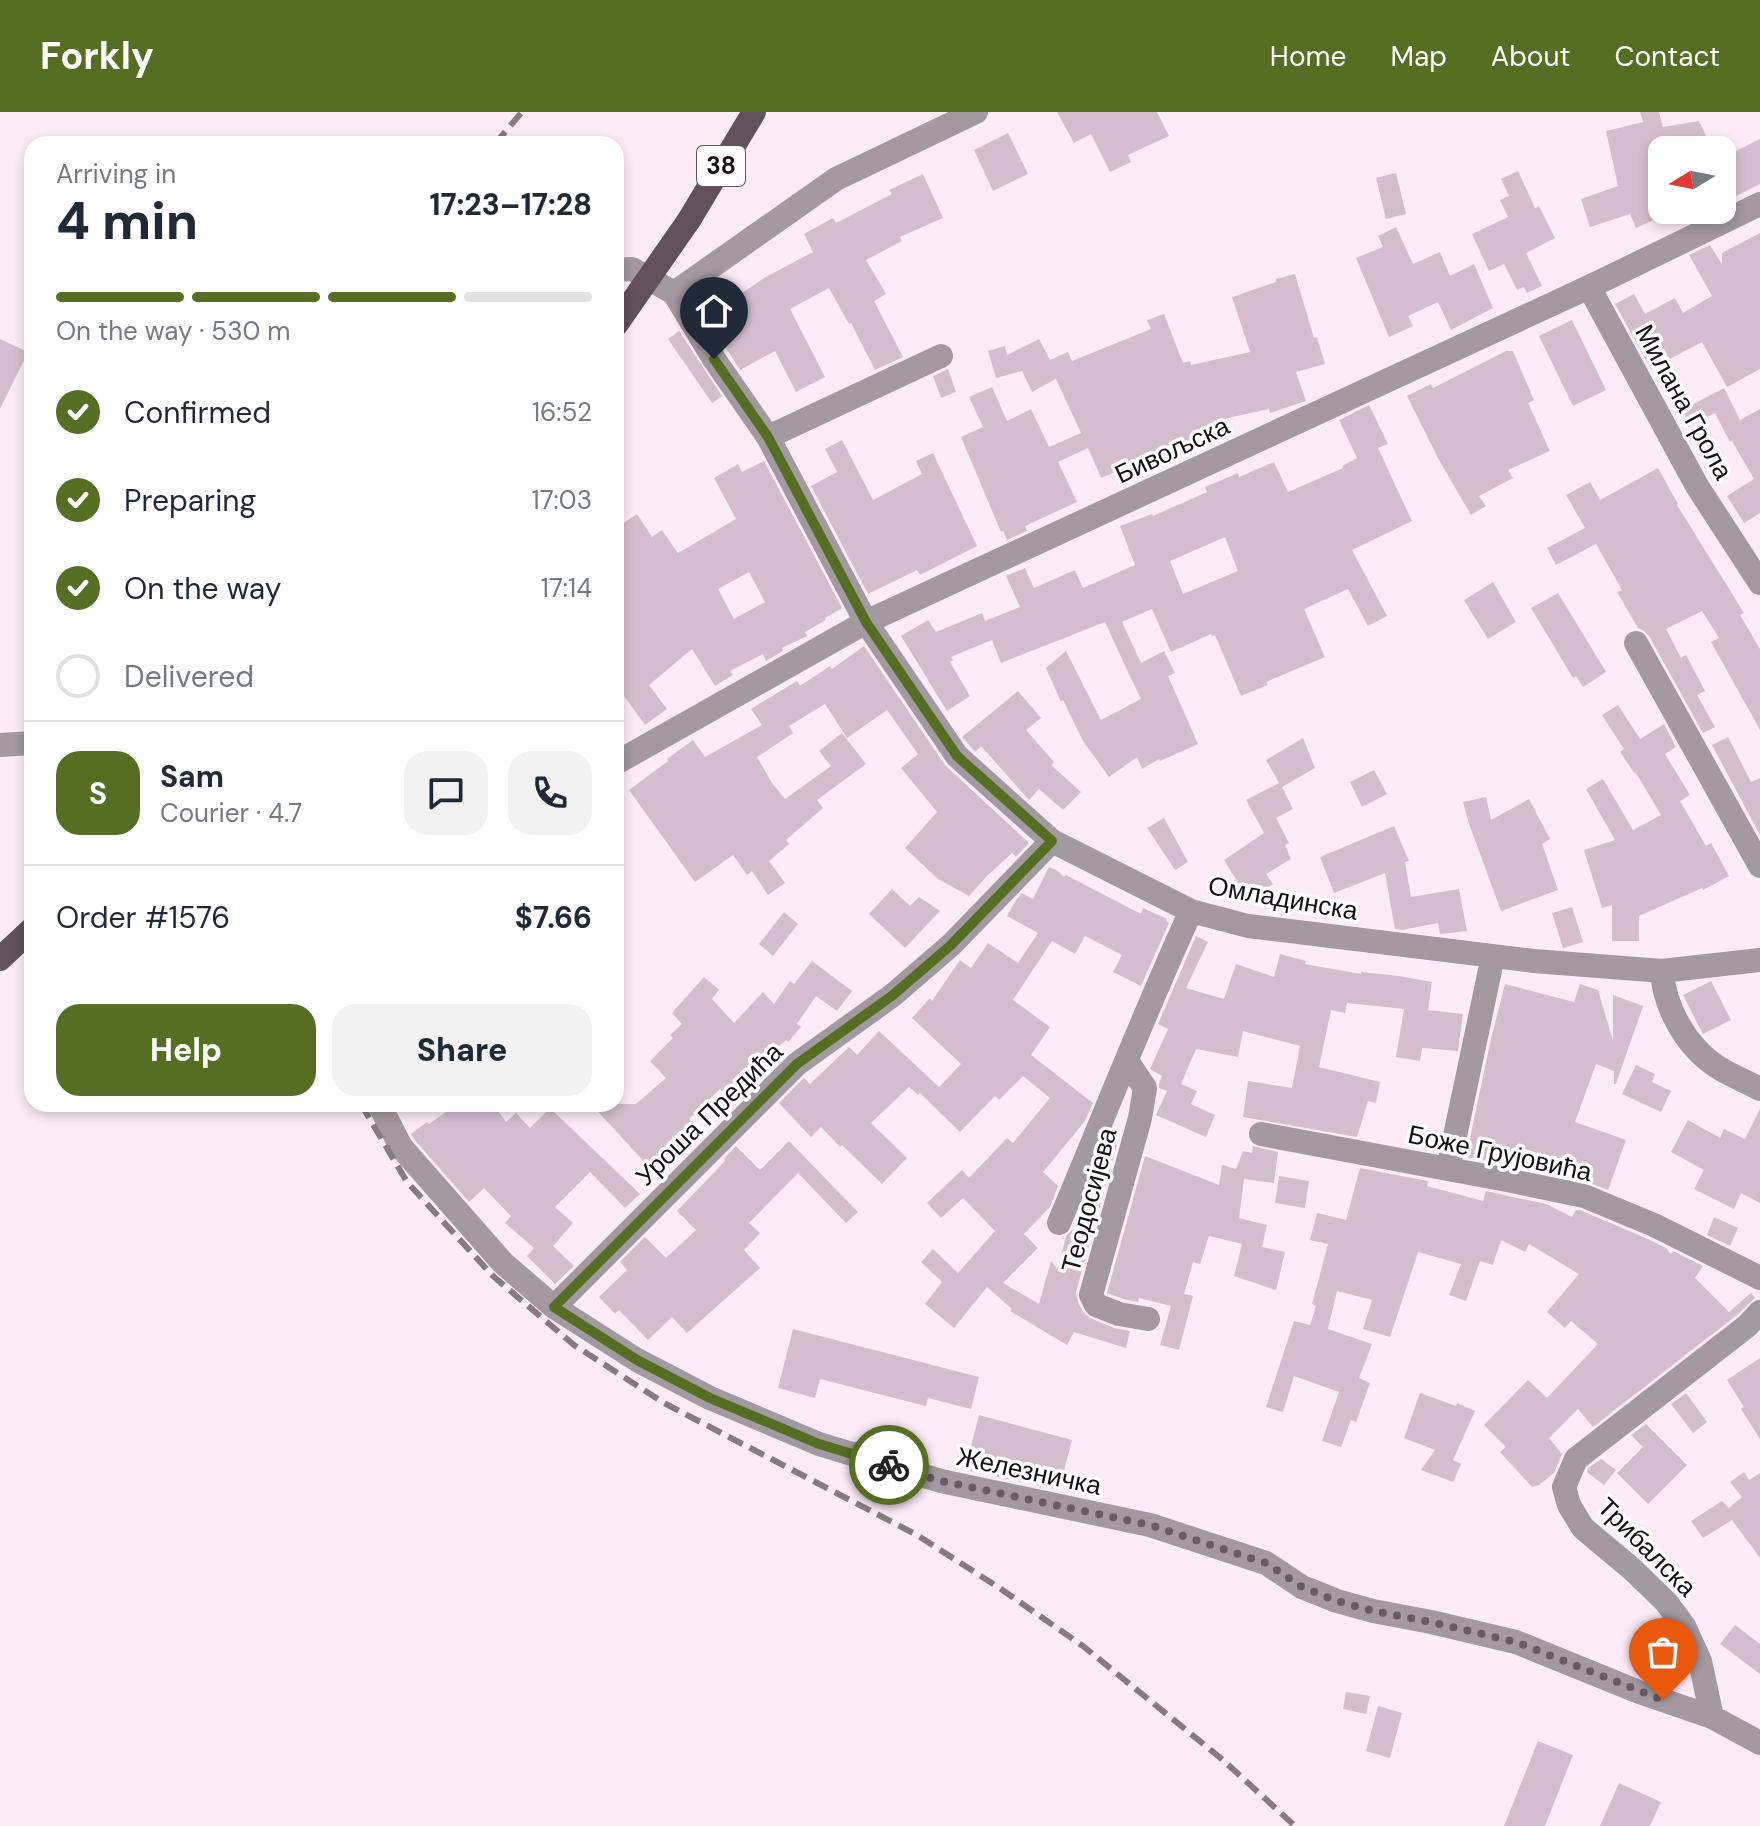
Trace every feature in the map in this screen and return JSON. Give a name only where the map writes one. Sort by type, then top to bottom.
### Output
[{"type":"main road","name":"38","points":[[624,313],[689,220],[754,112]]},
{"type":"main road","points":[[0,959],[24,936]]},
{"type":"street","points":[[624,270],[632,269],[674,293],[836,179],[976,112]]},
{"type":"street","name":"Бивољска","points":[[624,758],[866,622],[1589,287],[1760,204]]},
{"type":"street","name":"Милана Грола","points":[[1589,287],[1697,486],[1760,583]]},
{"type":"street","name":"Омладинска","points":[[674,293],[714,359],[768,437],[866,622],[957,756],[1052,841],[1191,911],[1248,926],[1534,961],[1662,971],[1760,960]]},
{"type":"street","points":[[768,437],[941,356]]},
{"type":"street","points":[[1636,643],[1760,866]]},
{"type":"street","points":[[0,745],[24,744]]},
{"type":"street","name":"Уроша Предића","points":[[554,1307],[797,1064],[893,995],[951,945],[1052,841]]},
{"type":"street","name":"Теодосијева","points":[[1059,1223],[1153,994],[1191,911]]},
{"type":"street","points":[[1448,1169],[1493,956]]},
{"type":"street","points":[[1662,971],[1663,987],[1670,1005],[1698,1052],[1718,1068],[1760,1089]]},
{"type":"street","name":"Теодосијева","points":[[1127,1061],[1145,1088],[1140,1118],[1091,1295],[1096,1305],[1119,1314],[1148,1319]]},
{"type":"street","name":"Железничка","points":[[383,1112],[401,1147],[503,1263],[554,1307],[637,1360],[698,1391],[819,1444],[941,1481],[1150,1525],[1266,1563],[1302,1587],[1337,1601],[1516,1642],[1639,1692],[1712,1717],[1760,1743]]},
{"type":"street","name":"Боже Грујовића","points":[[1261,1134],[1584,1196],[1654,1225],[1760,1278]]},
{"type":"street","name":"Трибалска","points":[[1712,1717],[1700,1661],[1684,1626],[1666,1602],[1632,1569],[1583,1528],[1569,1505],[1564,1487],[1576,1459],[1747,1326],[1760,1312]]},
{"type":"building","points":[[1057,112],[1157,112],[1169,136],[1128,155],[1131,162],[1110,172],[1091,134],[1074,143]]},
{"type":"building","points":[[1640,112],[1659,112],[1663,127],[1699,121],[1706,136],[1648,136],[1648,222],[1636,228],[1630,214],[1590,227],[1581,199],[1618,186],[1606,131],[1643,122]]},
{"type":"building","points":[[1008,133],[1028,174],[993,191],[974,150]]},
{"type":"building","points":[[1760,139],[1760,184],[1736,196],[1736,151]]},
{"type":"building","points":[[1518,171],[1535,208],[1539,206],[1555,238],[1526,253],[1542,286],[1527,293],[1524,287],[1517,290],[1504,264],[1489,271],[1472,234],[1508,217],[1500,200],[1509,196],[1501,179]]},
{"type":"building","points":[[1396,173],[1406,214],[1386,219],[1376,178]]},
{"type":"building","points":[[923,174],[943,218],[900,237],[902,241],[866,260],[886,294],[874,301],[903,357],[875,370],[829,288],[790,309],[825,377],[796,392],[775,351],[740,370],[708,320],[764,278],[813,252],[804,234],[833,218],[836,223],[892,194],[889,190]]},
{"type":"building","points":[[1396,227],[1413,264],[1440,252],[1450,276],[1474,264],[1493,308],[1451,330],[1438,302],[1408,316],[1413,326],[1389,337],[1356,258],[1383,247],[1378,236]]},
{"type":"building","points":[[1760,233],[1760,369],[1727,387],[1702,342],[1651,369],[1615,304],[1634,294],[1645,314],[1675,298],[1683,313],[1712,296],[1689,255],[1710,245],[1722,264],[1722,253]]},
{"type":"building","points":[[1295,274],[1325,364],[1296,372],[1306,401],[1270,413],[1269,409],[1215,421],[1223,436],[1198,448],[1194,440],[1101,478],[1088,448],[1058,462],[1077,502],[1025,526],[1027,531],[1007,540],[961,437],[983,427],[969,397],[992,387],[1007,421],[1031,409],[1049,447],[1081,433],[1056,379],[1032,392],[1022,371],[996,378],[988,351],[1005,346],[1007,355],[1039,339],[1050,360],[1068,352],[1072,361],[1151,329],[1147,320],[1164,314],[1183,363],[1190,361],[1191,365],[1250,352],[1232,297]]},
{"type":"building","points":[[1572,320],[1606,390],[1573,406],[1539,336]]},
{"type":"building","points":[[679,331],[722,396],[712,403],[668,339]]},
{"type":"building","points":[[0,339],[24,350],[24,360],[0,409]]},
{"type":"building","points":[[1506,351],[1513,351],[1534,400],[1528,403],[1550,451],[1508,470],[1513,478],[1479,496],[1486,506],[1471,515],[1407,396],[1431,384],[1433,388]]},
{"type":"building","points":[[948,369],[956,392],[941,398],[933,376]]},
{"type":"building","points":[[1724,388],[1740,420],[1760,409],[1760,513],[1744,523],[1727,496],[1754,479],[1715,413],[1690,426],[1682,410]]},
{"type":"building","points":[[1369,405],[1388,444],[1378,448],[1412,521],[1352,550],[1387,616],[1368,626],[1348,589],[1304,609],[1325,657],[1241,696],[1215,635],[1171,652],[1152,609],[1122,622],[1141,663],[1164,651],[1175,673],[1168,676],[1198,744],[1142,769],[1137,757],[1109,777],[1083,741],[1046,668],[1066,651],[1101,720],[1141,699],[1105,622],[1001,663],[992,640],[951,657],[953,660],[950,662],[970,696],[947,711],[901,636],[928,620],[936,632],[982,613],[985,621],[1020,607],[1006,576],[1025,568],[1034,588],[1075,570],[1083,588],[1135,565],[1120,526],[1153,516],[1207,492],[1205,487],[1238,473],[1239,477],[1274,462],[1288,492],[1343,468],[1357,458],[1339,420]],"holes":[[[1225,537],[1238,571],[1183,594],[1170,561]]]},
{"type":"building","points":[[842,440],[873,500],[922,474],[916,461],[933,453],[977,546],[920,575],[917,570],[868,594],[811,486],[837,472],[825,449]]},
{"type":"building","points":[[764,461],[842,608],[805,632],[807,636],[782,648],[783,651],[766,661],[763,654],[730,671],[733,675],[715,686],[692,649],[649,685],[667,709],[645,725],[624,696],[624,523],[637,514],[652,537],[662,530],[678,553],[736,519],[714,478],[738,464],[742,472]],"holes":[[[749,572],[765,602],[734,619],[718,589]]]},
{"type":"building","points":[[1658,468],[1677,505],[1744,613],[1740,615],[1760,649],[1760,730],[1711,642],[1719,638],[1702,611],[1666,629],[1681,658],[1686,655],[1705,691],[1697,695],[1715,727],[1703,733],[1649,636],[1638,628],[1617,592],[1622,590],[1596,544],[1556,565],[1547,548],[1585,528],[1566,495],[1590,482],[1600,500]]},
{"type":"building","points":[[1493,582],[1516,622],[1488,639],[1464,600]]},
{"type":"building","points":[[1558,593],[1606,672],[1583,687],[1576,676],[1573,678],[1531,608]]},
{"type":"building","points":[[864,646],[945,765],[1029,843],[1016,857],[1012,853],[969,896],[938,879],[905,848],[937,812],[901,768],[918,754],[887,710],[847,738],[825,704],[789,726],[793,733],[757,757],[785,799],[831,766],[819,751],[842,733],[866,764],[817,800],[823,808],[786,840],[789,844],[769,861],[785,883],[768,895],[752,871],[747,875],[733,855],[695,882],[629,790],[693,740],[705,757],[762,725],[751,709],[797,681],[800,686],[830,666],[832,669]]},
{"type":"building","points":[[1018,691],[1041,718],[1026,730],[1054,762],[1051,765],[1081,792],[1063,810],[1039,789],[1029,800],[981,746],[975,752],[962,737]]},
{"type":"building","points":[[1618,705],[1640,739],[1664,724],[1676,747],[1665,754],[1690,795],[1680,801],[1706,846],[1711,843],[1729,876],[1639,916],[1639,941],[1612,941],[1612,905],[1602,908],[1584,850],[1615,840],[1586,789],[1603,779],[1633,830],[1661,815],[1620,752],[1624,749],[1602,715]]},
{"type":"building","points":[[1728,737],[1751,782],[1760,778],[1760,835],[1712,745]]},
{"type":"building","points":[[1303,738],[1315,768],[1282,787],[1293,809],[1276,818],[1289,843],[1285,845],[1291,859],[1266,874],[1273,884],[1249,900],[1224,860],[1264,833],[1246,800],[1279,783],[1266,760]]},
{"type":"building","points":[[1374,770],[1387,794],[1362,807],[1350,782]]},
{"type":"building","points":[[1486,797],[1491,820],[1529,799],[1550,839],[1542,844],[1558,890],[1501,911],[1463,802]]},
{"type":"building","points":[[1164,818],[1188,862],[1175,870],[1147,828]]},
{"type":"building","points":[[1394,826],[1409,861],[1405,862],[1411,897],[1459,889],[1467,931],[1440,934],[1438,923],[1395,929],[1385,873],[1334,893],[1320,857]]},
{"type":"building","points":[[1049,867],[1141,914],[1143,908],[1167,919],[1169,923],[1141,986],[1113,972],[1122,955],[1085,936],[1075,954],[1052,941],[1013,1000],[1050,1027],[1031,1055],[1093,1103],[1085,1121],[1043,1172],[1058,1186],[1050,1207],[1024,1234],[1038,1248],[1003,1283],[1039,1304],[1051,1261],[1058,1269],[1066,1236],[1072,1230],[1076,1232],[1100,1164],[1104,1165],[1110,1143],[1117,1145],[1076,1292],[1083,1312],[1090,1318],[1130,1331],[1126,1348],[1074,1332],[1067,1345],[1010,1311],[1012,1309],[987,1287],[954,1328],[925,1304],[942,1282],[921,1262],[933,1249],[958,1273],[995,1231],[963,1198],[941,1218],[927,1203],[962,1170],[969,1178],[1007,1138],[1013,1143],[1050,1098],[1023,1076],[999,1100],[995,1096],[960,1132],[920,1093],[918,1095],[909,1087],[871,1123],[907,1158],[882,1184],[821,1127],[811,1137],[779,1103],[804,1078],[810,1084],[849,1047],[857,1055],[879,1031],[939,1087],[961,1064],[912,1018],[930,998],[932,1001],[960,960],[971,968],[988,943],[1018,963],[1038,933],[1007,916],[1022,893],[1033,899]]},
{"type":"building","points":[[892,889],[910,906],[919,897],[940,911],[905,948],[869,914]]},
{"type":"building","points":[[1572,907],[1583,942],[1563,948],[1552,913]]},
{"type":"building","points":[[784,912],[798,924],[773,956],[759,944]]},
{"type":"building","points":[[1196,936],[1208,942],[1186,988],[1224,999],[1236,964],[1274,977],[1280,954],[1306,961],[1305,964],[1432,982],[1428,1010],[1463,1014],[1458,1051],[1422,1048],[1420,1061],[1396,1057],[1404,1009],[1347,1003],[1345,1013],[1331,1010],[1319,1067],[1380,1082],[1376,1103],[1368,1101],[1357,1137],[1243,1117],[1248,1081],[1292,1088],[1300,1046],[1243,1031],[1238,1057],[1196,1049],[1181,1084],[1197,1091],[1191,1104],[1215,1115],[1206,1137],[1156,1115],[1167,1091],[1159,1088],[1162,1076],[1150,1069],[1168,1029],[1158,1024]]},
{"type":"building","points":[[812,961],[852,991],[837,1011],[816,996],[797,1024],[801,1027],[788,1042],[786,1040],[739,1083],[747,1093],[735,1105],[720,1089],[689,1119],[701,1133],[687,1145],[681,1137],[649,1167],[598,1112],[624,1112],[624,1104],[636,1104],[666,1078],[650,1061],[682,1024],[672,1013],[704,977],[719,990],[712,999],[734,1023],[763,992],[774,1004],[790,981],[794,984]]},
{"type":"building","points":[[1711,981],[1731,1020],[1703,1034],[1683,995]]},
{"type":"building","points":[[1505,984],[1574,1002],[1580,984],[1598,990],[1613,1041],[1613,995],[1643,1006],[1616,1084],[1614,1071],[1596,1064],[1575,1122],[1626,1140],[1608,1190],[1585,1181],[1587,1175],[1564,1167],[1566,1163],[1525,1149],[1520,1167],[1466,1157]]},
{"type":"building","points":[[1636,1065],[1655,1074],[1652,1082],[1671,1091],[1661,1112],[1622,1094]]},
{"type":"building","points":[[1760,1109],[1760,1203],[1741,1193],[1734,1209],[1694,1189],[1704,1170],[1671,1152],[1688,1120],[1720,1138],[1724,1129],[1745,1139]]},
{"type":"building","points":[[446,1112],[499,1112],[506,1122],[516,1113],[530,1128],[546,1112],[554,1112],[640,1194],[625,1208],[590,1172],[555,1207],[573,1223],[553,1246],[574,1266],[555,1284],[527,1256],[534,1248],[505,1223],[511,1216],[484,1188],[469,1202],[413,1138],[411,1134],[427,1122],[429,1124]]},
{"type":"building","points":[[789,1141],[858,1212],[846,1223],[798,1173],[749,1223],[760,1233],[744,1250],[760,1268],[687,1333],[672,1317],[648,1340],[619,1310],[615,1314],[599,1297],[627,1270],[620,1262],[645,1237],[666,1258],[696,1230],[677,1211],[736,1146],[760,1170]]},
{"type":"building","points":[[1253,1146],[1278,1152],[1274,1183],[1244,1179],[1239,1218],[1267,1225],[1262,1247],[1285,1252],[1276,1290],[1234,1276],[1242,1244],[1209,1236],[1200,1264],[1193,1262],[1184,1294],[1193,1296],[1179,1350],[1160,1345],[1171,1306],[1139,1298],[1138,1302],[1123,1299],[1107,1293],[1145,1156],[1219,1185],[1222,1165],[1236,1169],[1243,1151],[1252,1153]]},
{"type":"building","points":[[1360,1168],[1428,1181],[1427,1186],[1483,1201],[1486,1191],[1546,1204],[1572,1217],[1576,1210],[1580,1210],[1703,1266],[1695,1278],[1729,1312],[1751,1293],[1755,1298],[1593,1427],[1578,1409],[1549,1438],[1562,1454],[1554,1473],[1532,1487],[1500,1452],[1506,1447],[1484,1425],[1528,1380],[1547,1398],[1598,1344],[1571,1321],[1565,1328],[1547,1312],[1579,1274],[1529,1244],[1525,1252],[1501,1240],[1493,1265],[1480,1261],[1466,1301],[1449,1295],[1461,1264],[1418,1252],[1390,1337],[1363,1329],[1372,1300],[1337,1291],[1328,1329],[1372,1344],[1359,1378],[1370,1383],[1356,1422],[1351,1420],[1341,1447],[1322,1441],[1339,1392],[1294,1376],[1283,1412],[1266,1407],[1294,1321],[1310,1325],[1316,1306],[1312,1304],[1328,1244],[1310,1240],[1317,1213],[1346,1220]]},
{"type":"building","points":[[1279,1176],[1309,1181],[1305,1208],[1275,1203]]},
{"type":"building","points":[[1714,1217],[1738,1228],[1730,1246],[1707,1235]]},
{"type":"building","points":[[793,1329],[979,1377],[971,1409],[928,1398],[926,1406],[820,1379],[815,1398],[778,1388]]},
{"type":"building","points":[[1760,1358],[1760,1439],[1727,1380]]},
{"type":"building","points":[[1420,1393],[1475,1411],[1453,1460],[1461,1464],[1453,1482],[1421,1470],[1435,1450],[1404,1438]]},
{"type":"building","points":[[1686,1393],[1707,1422],[1693,1433],[1671,1404]]},
{"type":"building","points":[[979,1415],[1072,1440],[1059,1490],[965,1470]]},
{"type":"building","points":[[1646,1424],[1687,1465],[1648,1504],[1617,1473],[1643,1447],[1631,1435]]},
{"type":"building","points":[[1601,1459],[1616,1470],[1604,1485],[1587,1472]]},
{"type":"building","points":[[1744,1472],[1749,1480],[1760,1473],[1760,1558],[1732,1520],[1703,1538],[1691,1521],[1722,1501],[1729,1508],[1742,1497],[1730,1482]]},
{"type":"building","points":[[1735,1625],[1760,1644],[1760,1674],[1720,1644]]},
{"type":"building","points":[[1346,1692],[1370,1696],[1366,1714],[1343,1709]]},
{"type":"building","points":[[1378,1706],[1402,1713],[1390,1758],[1366,1751]]},
{"type":"building","points":[[1538,1741],[1573,1755],[1545,1826],[1504,1826]]},
{"type":"building","points":[[1619,1783],[1661,1802],[1650,1826],[1600,1826]]},
{"type":"railway","points":[[502,136],[522,112]]},
{"type":"railway","points":[[366,1112],[407,1182],[493,1276],[574,1345],[664,1403],[917,1535],[1001,1589],[1083,1646],[1223,1760],[1295,1826]]},
{"type":"way so far","points":[[889,1465],[941,1481],[1150,1525],[1266,1563],[1302,1587],[1337,1601],[1516,1642],[1663,1700]]},
{"type":"route","points":[[714,359],[768,437],[866,622],[957,756],[1052,841],[951,945],[893,995],[797,1064],[554,1307],[637,1360],[710,1398],[819,1444],[889,1465]]}]
